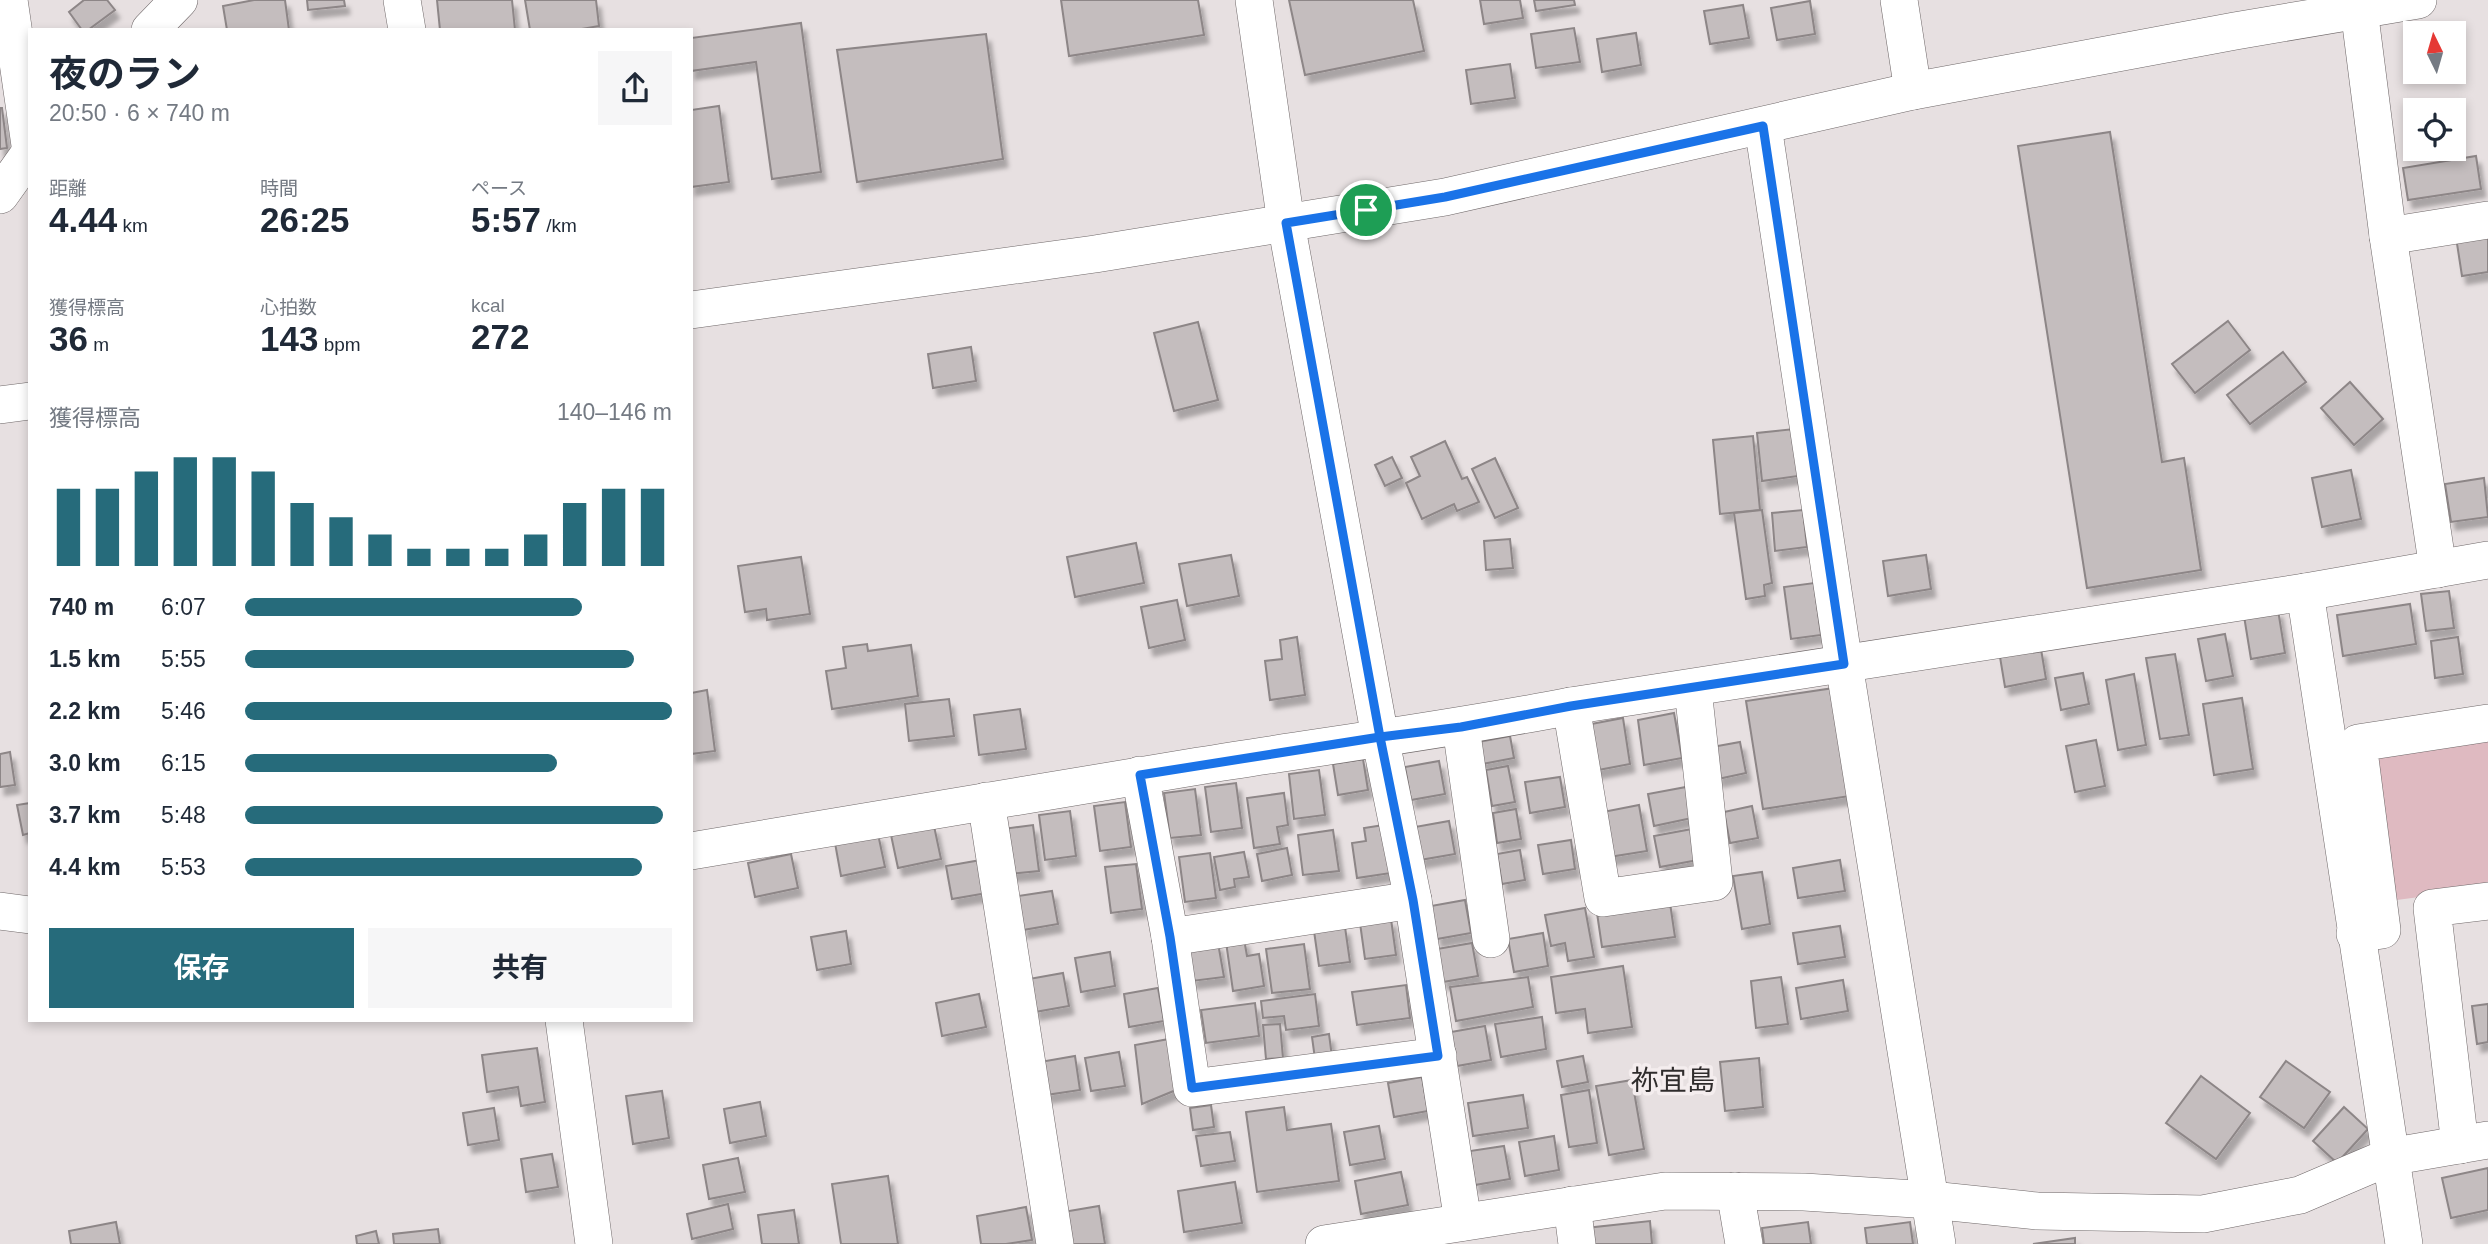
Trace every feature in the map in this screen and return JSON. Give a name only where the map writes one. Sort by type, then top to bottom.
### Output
[{"type":"street","points":[[9,0],[28,131]]},
{"type":"street","points":[[152,28],[179,0]]},
{"type":"street","points":[[402,0],[407,28]]},
{"type":"street","points":[[1254,0],[1286,223],[1380,737],[1413,900],[1463,1222]]},
{"type":"street","points":[[1899,0],[1913,91]]},
{"type":"street","points":[[693,310],[1095,254],[1445,197],[1913,91],[2418,0]]},
{"type":"street","points":[[2359,9],[2388,236],[2438,569]]},
{"type":"street","points":[[1763,126],[1844,664],[1937,1244]]},
{"type":"street","points":[[0,195],[28,156]]},
{"type":"street","points":[[2388,236],[2488,220]]},
{"type":"street","points":[[0,405],[28,401]]},
{"type":"street","points":[[693,851],[1140,775],[1461,727],[1571,706],[1693,689],[2488,561]]},
{"type":"street","points":[[2305,592],[2404,1244]]},
{"type":"street","points":[[1571,706],[1603,898],[1615,897],[1714,882],[1693,689]]},
{"type":"street","points":[[2355,934],[2382,930],[2358,743],[2488,723]]},
{"type":"street","points":[[1461,727],[1491,939]]},
{"type":"street","points":[[1140,775],[1170,937],[1192,1088],[1438,1056]]},
{"type":"street","points":[[986,801],[1055,1244]]},
{"type":"street","points":[[1170,937],[1413,900]]},
{"type":"street","points":[[1324,1244],[1665,1191],[1804,1192],[1931,1200],[2037,1211],[2203,1214],[2300,1195],[2389,1157],[2474,1142],[2431,908],[2488,901]]},
{"type":"street","points":[[0,911],[28,915]]},
{"type":"street","points":[[564,1022],[594,1244]]},
{"type":"street","points":[[1735,1191],[1744,1244]]},
{"type":"street","points":[[1572,1205],[1577,1244]]},
{"type":"shaded area","points":[[2488,734],[2488,888],[2389,901],[2367,752]]},
{"type":"building","points":[[84,0],[107,0],[115,10],[91,28],[81,28],[69,12]]},
{"type":"building","points":[[254,0],[285,0],[289,28],[227,28],[223,6]]},
{"type":"building","points":[[307,0],[344,0],[345,6],[308,10]]},
{"type":"building","points":[[437,0],[512,0],[515,28],[440,28]]},
{"type":"building","points":[[525,0],[596,0],[599,26],[530,28]]},
{"type":"building","points":[[1061,0],[1198,0],[1204,35],[1069,56]]},
{"type":"building","points":[[1289,0],[1413,0],[1424,51],[1305,75]]},
{"type":"building","points":[[1480,0],[1520,0],[1523,18],[1484,24]]},
{"type":"building","points":[[1534,0],[1574,0],[1575,5],[1536,11]]},
{"type":"building","points":[[1810,1],[1815,34],[1777,40],[1771,8]]},
{"type":"building","points":[[1743,5],[1749,38],[1710,44],[1704,11]]},
{"type":"building","points":[[801,23],[821,172],[772,179],[756,62],[693,71],[693,38]]},
{"type":"building","points":[[1574,28],[1580,62],[1536,68],[1531,34]]},
{"type":"building","points":[[1636,33],[1641,65],[1602,72],[1597,39]]},
{"type":"building","points":[[986,34],[1003,159],[857,182],[837,50]]},
{"type":"building","points":[[1510,64],[1515,98],[1471,104],[1466,70]]},
{"type":"building","points":[[719,106],[729,182],[693,187],[693,110]]},
{"type":"building","points":[[0,108],[7,148],[0,149]]},
{"type":"building","points":[[2110,132],[2162,462],[2184,458],[2201,570],[2087,588],[2018,146]]},
{"type":"building","points":[[2476,156],[2481,189],[2408,200],[2403,168],[2446,161],[2466,161],[2466,158]]},
{"type":"building","points":[[2488,232],[2488,272],[2462,276],[2456,237]]},
{"type":"building","points":[[2228,321],[2250,350],[2195,393],[2172,364]]},
{"type":"building","points":[[1198,322],[1218,400],[1174,411],[1154,333]]},
{"type":"building","points":[[971,347],[976,381],[933,388],[928,354]]},
{"type":"building","points":[[2283,352],[2306,382],[2250,424],[2227,395]]},
{"type":"building","points":[[2350,382],[2383,419],[2354,445],[2321,408]]},
{"type":"building","points":[[1794,429],[1798,476],[1762,481],[1757,433]]},
{"type":"building","points":[[1753,436],[1760,510],[1720,514],[1713,440]]},
{"type":"building","points":[[1445,441],[1462,479],[1467,477],[1479,502],[1457,511],[1454,504],[1422,519],[1406,483],[1420,476],[1411,457]]},
{"type":"building","points":[[1392,457],[1402,478],[1385,486],[1375,465]]},
{"type":"building","points":[[1495,458],[1518,508],[1495,518],[1472,469]]},
{"type":"building","points":[[2351,470],[2361,519],[2322,527],[2312,478]]},
{"type":"building","points":[[2484,478],[2488,517],[2451,522],[2445,484]]},
{"type":"building","points":[[1762,510],[1772,583],[1764,585],[1765,596],[1746,599],[1734,513]]},
{"type":"building","points":[[1803,510],[1807,547],[1775,551],[1772,513]]},
{"type":"building","points":[[1510,539],[1513,568],[1486,570],[1484,541]]},
{"type":"building","points":[[1136,543],[1144,583],[1075,597],[1067,557]]},
{"type":"building","points":[[1231,555],[1239,596],[1187,606],[1179,564]]},
{"type":"building","points":[[1926,555],[1931,589],[1888,596],[1883,561]]},
{"type":"building","points":[[801,557],[810,614],[767,620],[766,609],[745,612],[738,566]]},
{"type":"building","points":[[1814,583],[1821,635],[1791,639],[1784,587]]},
{"type":"building","points":[[2449,591],[2454,628],[2426,631],[2421,594]]},
{"type":"building","points":[[1177,600],[1185,640],[1149,648],[1141,607]]},
{"type":"building","points":[[2410,604],[2416,644],[2343,656],[2337,615]]},
{"type":"building","points":[[2278,610],[2285,653],[2251,659],[2244,616]]},
{"type":"building","points":[[2225,634],[2233,676],[2206,681],[2198,639]]},
{"type":"building","points":[[1297,637],[1305,695],[1270,700],[1265,661],[1282,659],[1280,640]]},
{"type":"building","points":[[2458,637],[2463,674],[2435,678],[2431,641]]},
{"type":"building","points":[[867,644],[868,651],[911,645],[918,696],[832,709],[826,671],[846,668],[843,647]]},
{"type":"building","points":[[2041,649],[2046,679],[2005,687],[2000,657]]},
{"type":"building","points":[[2175,654],[2189,735],[2160,739],[2146,658]]},
{"type":"building","points":[[2083,673],[2089,704],[2061,710],[2055,678]]},
{"type":"building","points":[[2134,674],[2146,745],[2118,750],[2106,680]]},
{"type":"building","points":[[1834,688],[1850,796],[1763,809],[1746,701]]},
{"type":"building","points":[[707,690],[715,751],[693,754],[693,693]]},
{"type":"building","points":[[2242,698],[2253,769],[2214,775],[2203,704]]},
{"type":"building","points":[[949,699],[954,736],[909,741],[905,704]]},
{"type":"building","points":[[1020,709],[1026,749],[979,755],[974,715]]},
{"type":"building","points":[[1674,713],[1682,758],[1644,765],[1638,720]]},
{"type":"building","points":[[1623,718],[1630,764],[1593,771],[1586,725]]},
{"type":"building","points":[[1510,736],[1514,758],[1477,765],[1473,743]]},
{"type":"building","points":[[2096,740],[2105,786],[2075,792],[2066,746]]},
{"type":"building","points":[[1740,742],[1746,773],[1718,779],[1712,747]]},
{"type":"building","points":[[10,752],[15,785],[0,787],[0,754]]},
{"type":"building","points":[[1363,759],[1368,790],[1338,795],[1333,764]]},
{"type":"building","points":[[1439,761],[1445,794],[1411,800],[1405,767]]},
{"type":"building","points":[[1508,766],[1515,802],[1492,806],[1486,770]]},
{"type":"building","points":[[1319,770],[1325,815],[1294,819],[1289,774]]},
{"type":"building","points":[[1560,777],[1565,807],[1530,813],[1525,782]]},
{"type":"building","points":[[1236,783],[1242,828],[1211,832],[1205,787]]},
{"type":"building","points":[[1686,787],[1692,818],[1654,826],[1648,794]]},
{"type":"building","points":[[1195,789],[1201,835],[1170,838],[1164,793]]},
{"type":"building","points":[[1284,793],[1288,825],[1277,827],[1280,844],[1254,848],[1247,798]]},
{"type":"building","points":[[1125,802],[1131,847],[1100,851],[1094,806]]},
{"type":"building","points":[[28,803],[28,834],[23,835],[17,805]]},
{"type":"building","points":[[1639,805],[1647,851],[1609,857],[1603,812]]},
{"type":"building","points":[[1752,806],[1758,838],[1730,843],[1724,812]]},
{"type":"building","points":[[1516,809],[1521,839],[1497,843],[1493,813]]},
{"type":"building","points":[[1070,811],[1076,856],[1045,860],[1039,815]]},
{"type":"building","points":[[1449,821],[1455,854],[1420,860],[1415,827]]},
{"type":"building","points":[[1033,825],[1039,871],[1009,874],[1003,829]]},
{"type":"building","points":[[1384,825],[1391,873],[1357,878],[1352,843],[1366,841],[1364,828]]},
{"type":"building","points":[[934,826],[941,859],[898,868],[891,835]]},
{"type":"building","points":[[1692,829],[1698,860],[1660,867],[1654,836]]},
{"type":"building","points":[[1333,830],[1339,871],[1303,875],[1298,835]]},
{"type":"building","points":[[878,834],[885,867],[841,876],[835,843]]},
{"type":"building","points":[[1571,840],[1575,869],[1543,874],[1538,845]]},
{"type":"building","points":[[1287,848],[1292,875],[1262,881],[1257,854]]},
{"type":"building","points":[[1520,850],[1525,880],[1502,884],[1497,854]]},
{"type":"building","points":[[1244,852],[1249,877],[1234,879],[1235,887],[1220,890],[1214,857]]},
{"type":"building","points":[[1210,853],[1216,898],[1185,902],[1179,857]]},
{"type":"building","points":[[791,854],[798,888],[755,897],[748,863]]},
{"type":"building","points":[[981,860],[987,893],[952,899],[946,866]]},
{"type":"building","points":[[1840,860],[1845,891],[1798,898],[1793,868]]},
{"type":"building","points":[[1136,864],[1142,909],[1111,913],[1105,867]]},
{"type":"building","points":[[1762,872],[1770,924],[1742,929],[1733,876]]},
{"type":"building","points":[[1052,891],[1058,924],[1023,930],[1018,896]]},
{"type":"building","points":[[1465,900],[1471,933],[1437,939],[1431,906]]},
{"type":"building","points":[[1670,903],[1675,937],[1602,947],[1597,913]]},
{"type":"building","points":[[1585,908],[1594,957],[1568,961],[1565,943],[1551,946],[1545,915]]},
{"type":"building","points":[[1391,919],[1396,955],[1365,959],[1360,923]]},
{"type":"building","points":[[1840,926],[1845,957],[1798,964],[1793,933]]},
{"type":"building","points":[[1345,927],[1350,962],[1319,966],[1314,931]]},
{"type":"building","points":[[846,931],[851,964],[817,970],[811,937]]},
{"type":"building","points":[[1543,933],[1548,966],[1514,972],[1508,939]]},
{"type":"building","points":[[1244,939],[1247,956],[1259,954],[1264,986],[1233,991],[1226,942]]},
{"type":"building","points":[[1218,943],[1224,977],[1192,981],[1187,948]]},
{"type":"building","points":[[1472,943],[1478,976],[1443,982],[1437,949]]},
{"type":"building","points":[[1304,944],[1310,989],[1272,993],[1266,949]]},
{"type":"building","points":[[1110,952],[1115,986],[1081,992],[1075,958]]},
{"type":"building","points":[[1623,966],[1632,1027],[1588,1033],[1585,1009],[1556,1013],[1551,977]]},
{"type":"building","points":[[1063,973],[1069,1006],[1035,1012],[1029,979]]},
{"type":"building","points":[[1528,977],[1533,1007],[1456,1021],[1450,987]]},
{"type":"building","points":[[1781,977],[1788,1024],[1756,1028],[1751,981]]},
{"type":"building","points":[[1843,980],[1848,1011],[1801,1019],[1796,988]]},
{"type":"building","points":[[1406,985],[1410,1018],[1357,1025],[1352,992]]},
{"type":"building","points":[[1158,988],[1164,1021],[1129,1027],[1124,994]]},
{"type":"building","points":[[979,994],[986,1027],[942,1036],[936,1003]]},
{"type":"building","points":[[1315,994],[1319,1026],[1286,1030],[1284,1016],[1263,1018],[1261,1001]]},
{"type":"building","points":[[1255,1003],[1259,1036],[1206,1043],[1201,1010]]},
{"type":"building","points":[[2488,1004],[2488,1042],[2477,1044],[2472,1006]]},
{"type":"building","points":[[1542,1017],[1546,1049],[1501,1057],[1495,1024]]},
{"type":"building","points":[[1280,1024],[1283,1058],[1266,1059],[1263,1025]]},
{"type":"building","points":[[1485,1026],[1491,1060],[1457,1066],[1451,1032]]},
{"type":"building","points":[[1329,1034],[1332,1057],[1315,1059],[1312,1037]]},
{"type":"building","points":[[1169,1039],[1176,1090],[1142,1104],[1135,1045]]},
{"type":"building","points":[[537,1048],[545,1102],[521,1106],[518,1087],[487,1092],[482,1055]]},
{"type":"building","points":[[1119,1052],[1125,1086],[1091,1091],[1085,1058]]},
{"type":"building","points":[[1075,1056],[1080,1090],[1046,1095],[1040,1062]]},
{"type":"building","points":[[1583,1056],[1588,1082],[1562,1087],[1557,1061]]},
{"type":"building","points":[[1759,1058],[1763,1107],[1725,1111],[1720,1062]]},
{"type":"building","points":[[2286,1061],[2330,1092],[2304,1128],[2260,1097]]},
{"type":"building","points":[[2201,1076],[2250,1113],[2216,1159],[2166,1123]]},
{"type":"building","points":[[1422,1077],[1428,1111],[1394,1117],[1388,1083]]},
{"type":"building","points":[[1632,1080],[1644,1149],[1609,1155],[1596,1086]]},
{"type":"building","points":[[1589,1090],[1597,1143],[1569,1147],[1561,1095]]},
{"type":"building","points":[[662,1091],[669,1138],[633,1144],[626,1096]]},
{"type":"building","points":[[1523,1095],[1528,1128],[1473,1136],[1468,1103]]},
{"type":"building","points":[[760,1102],[766,1136],[730,1143],[724,1109]]},
{"type":"building","points":[[1211,1105],[1214,1127],[1193,1130],[1190,1108]]},
{"type":"building","points":[[1284,1107],[1287,1130],[1331,1124],[1339,1181],[1257,1192],[1246,1112]]},
{"type":"building","points":[[2344,1107],[2368,1129],[2337,1163],[2313,1141]]},
{"type":"building","points":[[494,1108],[499,1140],[468,1145],[463,1113]]},
{"type":"building","points":[[1379,1126],[1385,1159],[1350,1165],[1344,1132]]},
{"type":"building","points":[[1230,1132],[1235,1161],[1201,1166],[1196,1136]]},
{"type":"building","points":[[1554,1136],[1559,1170],[1525,1176],[1519,1142]]},
{"type":"building","points":[[1504,1146],[1510,1179],[1475,1185],[1470,1151]]},
{"type":"building","points":[[552,1154],[558,1187],[526,1192],[521,1159]]},
{"type":"building","points":[[738,1158],[745,1192],[709,1199],[703,1165]]},
{"type":"building","points":[[2488,1168],[2488,1210],[2451,1218],[2442,1178]]},
{"type":"building","points":[[1401,1172],[1408,1205],[1361,1214],[1355,1181]]},
{"type":"building","points":[[888,1176],[898,1244],[841,1244],[832,1184]]},
{"type":"building","points":[[1235,1182],[1242,1223],[1184,1232],[1178,1191]]},
{"type":"building","points":[[728,1204],[733,1229],[692,1239],[687,1214]]},
{"type":"building","points":[[1099,1206],[1105,1244],[1062,1244],[1057,1213]]},
{"type":"building","points":[[1026,1207],[1032,1240],[981,1244],[977,1216]]},
{"type":"building","points":[[794,1210],[799,1244],[762,1244],[758,1215]]},
{"type":"building","points":[[1650,1221],[1652,1244],[1588,1244],[1586,1228]]},
{"type":"building","points":[[116,1222],[120,1244],[71,1244],[69,1231]]},
{"type":"building","points":[[1808,1222],[1811,1244],[1764,1244],[1762,1228]]},
{"type":"building","points":[[1910,1222],[1913,1244],[1867,1244],[1865,1228]]},
{"type":"building","points":[[438,1229],[440,1244],[394,1244],[393,1234]]},
{"type":"building","points":[[376,1231],[379,1244],[357,1244],[356,1236]]},
{"type":"building","points":[[2075,1238],[2075,1244],[2033,1244]]},
{"type":"district","name":"祢宜島","points":[[1673,1080]]},
{"type":"route","points":[[1366,210],[1286,223],[1380,737],[1140,775],[1170,937],[1192,1088],[1438,1056],[1413,900],[1380,737],[1461,727],[1571,706],[1844,664],[1763,126],[1445,197],[1366,210]]}]
